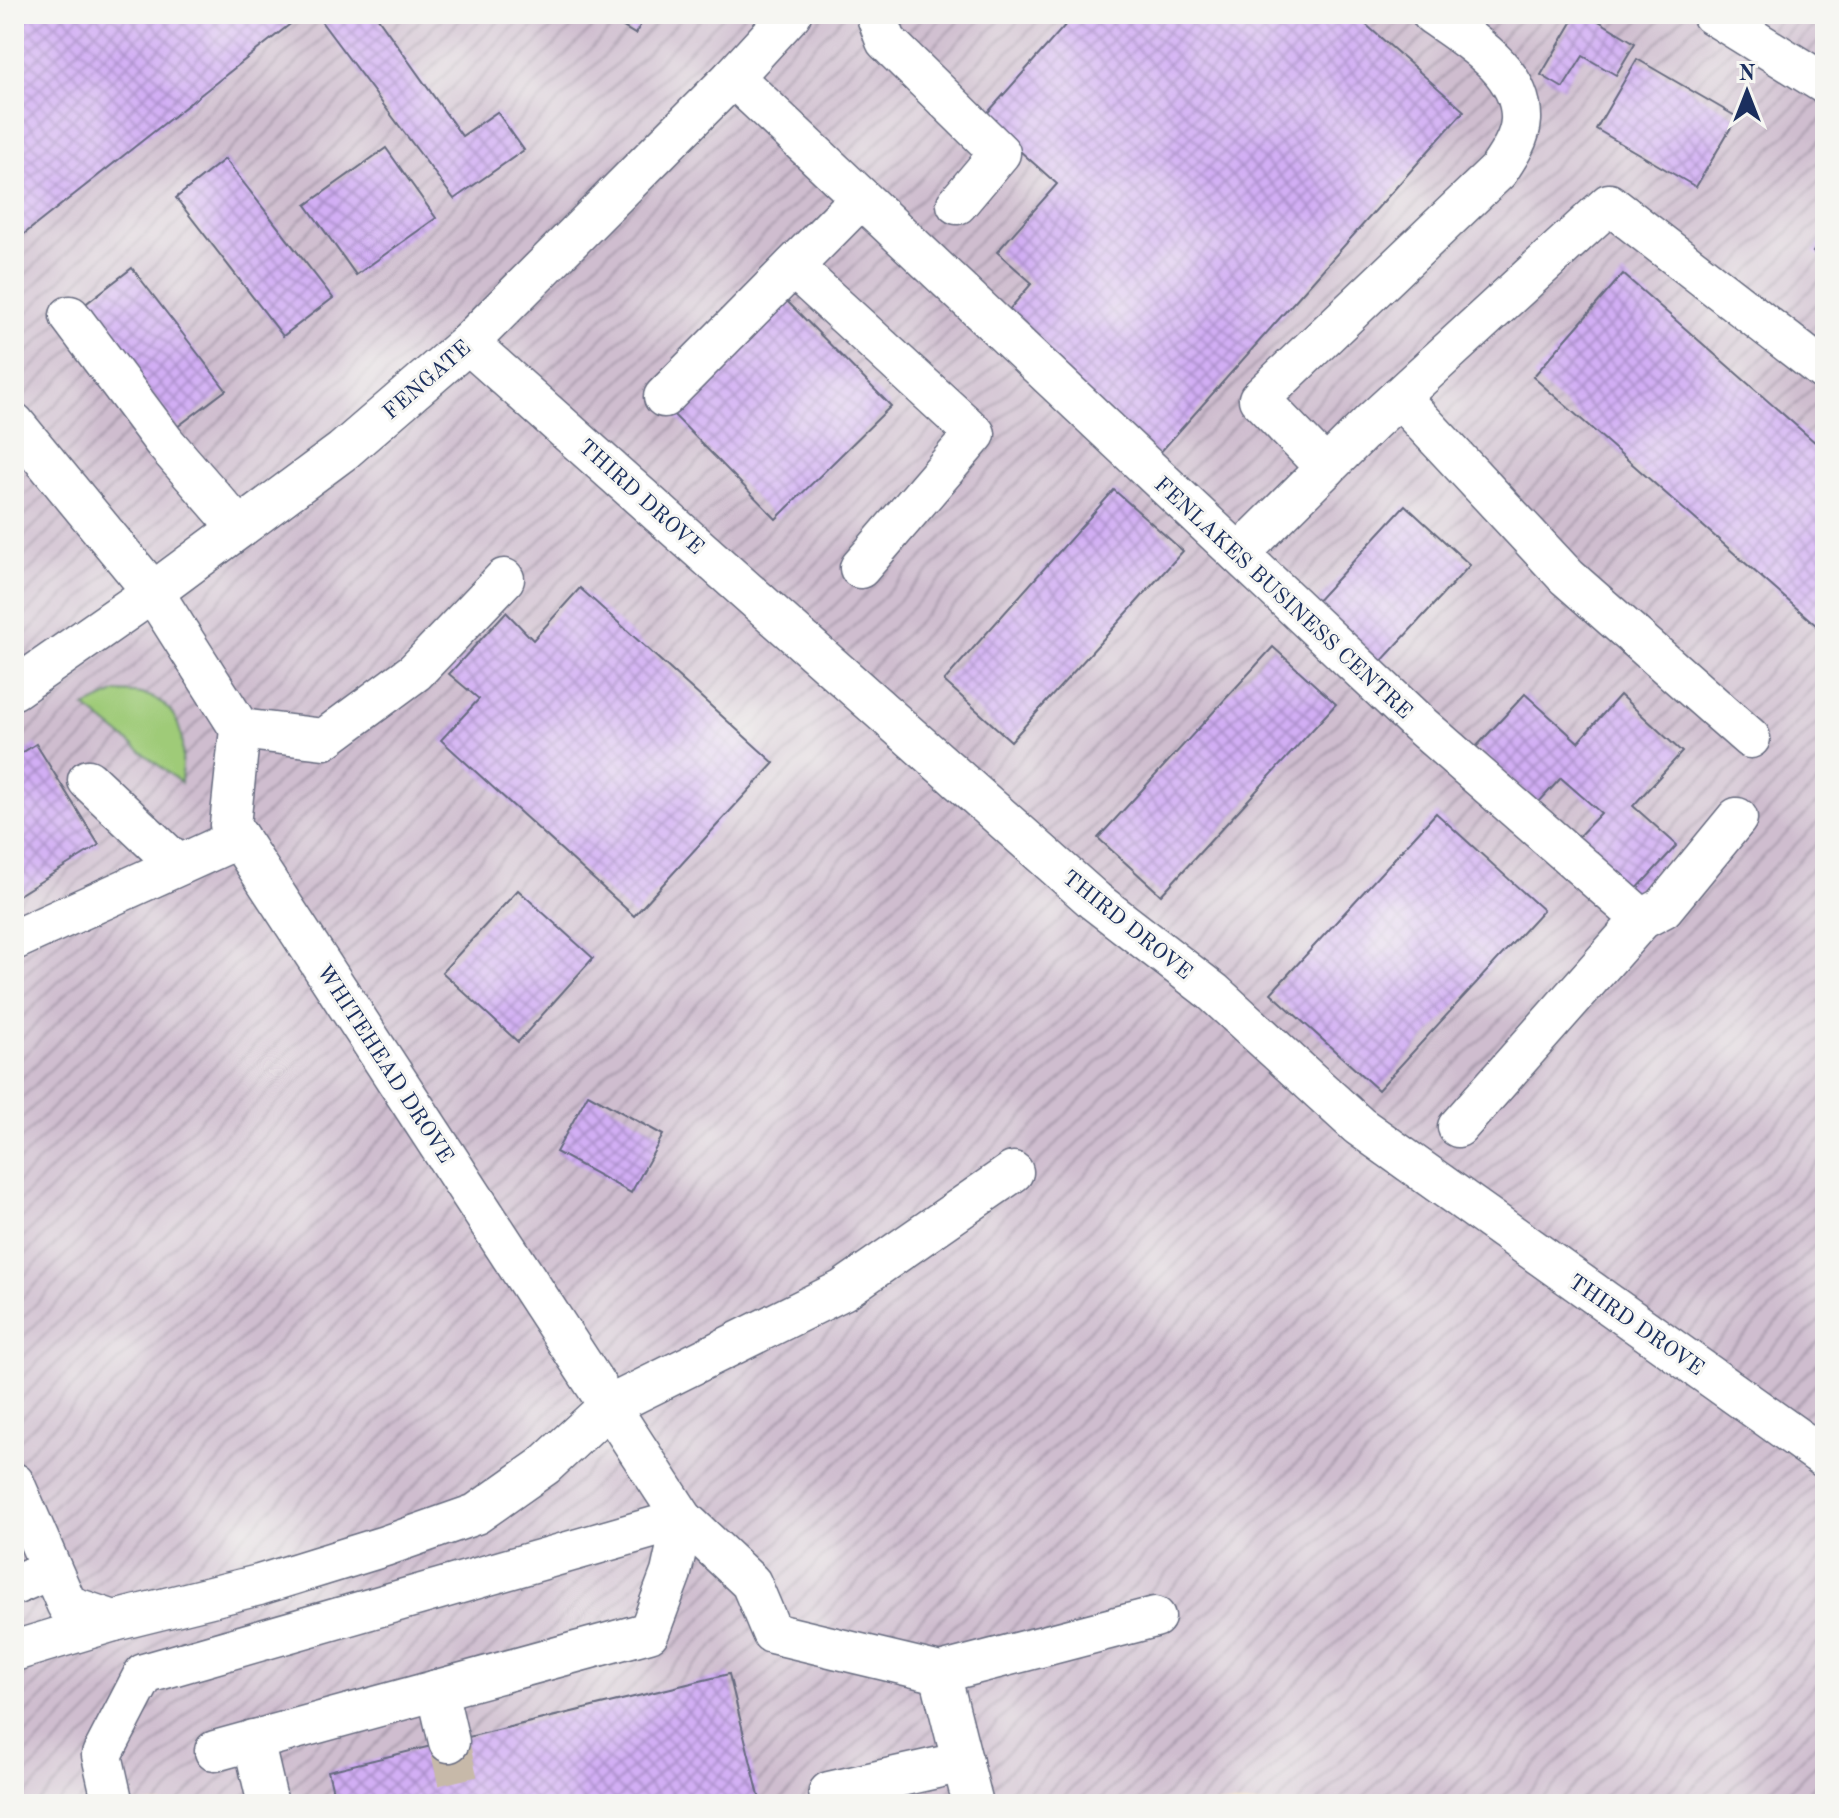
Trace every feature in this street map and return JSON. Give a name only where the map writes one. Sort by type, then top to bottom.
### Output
[{"type":"street","name":"FENGATE","points":[[14,689],[153,592],[343,451],[468,343],[733,77],[791,14]]},
{"type":"street","points":[[876,14],[886,41],[1000,153],[957,204]]},
{"type":"street","points":[[1326,468],[1259,399],[1498,171],[1513,149],[1521,120],[1517,99],[1502,68],[1432,14]]},
{"type":"street","points":[[1722,17],[1825,84]]},
{"type":"street","name":"FENLAKES BUSINESS CENTRE","points":[[733,77],[1418,723],[1642,919]]},
{"type":"street","points":[[664,397],[861,198]]},
{"type":"street","points":[[1239,554],[1399,397],[1609,204],[1825,371]]},
{"type":"street","points":[[793,267],[975,434],[860,568]]},
{"type":"street","points":[[70,316],[165,443],[239,528]]},
{"type":"street","name":"THIRD DROVE","points":[[468,343],[1095,901],[1213,992],[1359,1126],[1825,1458]]},
{"type":"street","points":[[1399,397],[1567,577],[1750,738]]},
{"type":"street","points":[[14,423],[153,592],[240,729],[324,739],[415,672],[504,579]]},
{"type":"street","name":"WHITEHEAD DROVE","points":[[240,729],[230,825],[683,1519],[751,1583],[772,1633],[940,1673],[1155,1617]]},
{"type":"street","points":[[88,780],[178,865]]},
{"type":"street","points":[[1458,1127],[1642,919],[1663,908],[1737,818]]},
{"type":"street","points":[[14,940],[239,838]]},
{"type":"street","points":[[14,1651],[114,1621],[259,1585],[476,1514],[544,1466],[609,1406],[843,1290],[1013,1172]]},
{"type":"street","points":[[14,1483],[67,1605],[114,1621]]},
{"type":"street","points":[[113,1804],[102,1755],[144,1674],[683,1519],[671,1573],[649,1632],[215,1751]]},
{"type":"street","points":[[14,1585],[51,1569]]},
{"type":"street","points":[[940,1673],[973,1804]]},
{"type":"street","points":[[437,1690],[449,1742]]},
{"type":"street","points":[[253,1740],[268,1804]]},
{"type":"street","points":[[829,1792],[963,1762]]},
{"type":"shaded area","points":[[14,14],[1825,14],[1825,1804],[14,1804]]},
{"type":"green space","points":[[117,692],[149,696],[171,711],[177,721],[182,744],[181,783],[85,707]]},
{"type":"building","points":[[14,14],[303,14],[14,242]]},
{"type":"building","points":[[328,14],[375,14],[462,136],[497,112],[524,150],[454,199],[320,20]]},
{"type":"building","points":[[602,14],[647,14],[635,34]]},
{"type":"building","points":[[1075,14],[1371,14],[1363,22],[1464,111],[1157,456],[1002,318],[1032,283],[997,252],[1057,184],[983,118]]},
{"type":"building","points":[[1577,14],[1587,14],[1635,43],[1616,75],[1583,56],[1563,88],[1541,75]]},
{"type":"building","points":[[1637,59],[1737,117],[1696,187],[1596,129]]},
{"type":"building","points":[[386,148],[436,218],[356,275],[306,205]]},
{"type":"building","points":[[225,159],[333,298],[283,336],[176,198]]},
{"type":"building","points":[[1825,236],[1825,260],[1813,252]]},
{"type":"building","points":[[132,268],[226,390],[177,427],[83,306]]},
{"type":"building","points":[[1623,274],[1825,451],[1825,633],[1533,377]]},
{"type":"building","points":[[779,293],[891,406],[776,519],[665,406]]},
{"type":"building","points":[[1114,490],[1183,551],[1011,741],[944,681]]},
{"type":"building","points":[[1405,505],[1470,565],[1379,664],[1314,604]]},
{"type":"building","points":[[580,588],[774,763],[634,916],[441,740],[479,699],[449,674],[506,612],[533,640]]},
{"type":"building","points":[[1273,647],[1336,704],[1161,895],[1098,838]]},
{"type":"building","points":[[1525,694],[1578,742],[1620,695],[1682,752],[1633,806],[1677,845],[1634,892],[1576,839],[1601,813],[1561,778],[1538,803],[1476,747]]},
{"type":"building","points":[[36,744],[99,845],[14,898],[14,758]]},
{"type":"building","points":[[1436,813],[1543,910],[1378,1090],[1271,993]]},
{"type":"building","points":[[518,890],[593,958],[518,1042],[442,972]]},
{"type":"building","points":[[588,1094],[663,1135],[631,1193],[556,1152]]},
{"type":"building","points":[[729,1674],[761,1804],[336,1804],[328,1771]]},
{"type":"tunnel","points":[[449,1742],[463,1804]]}]
